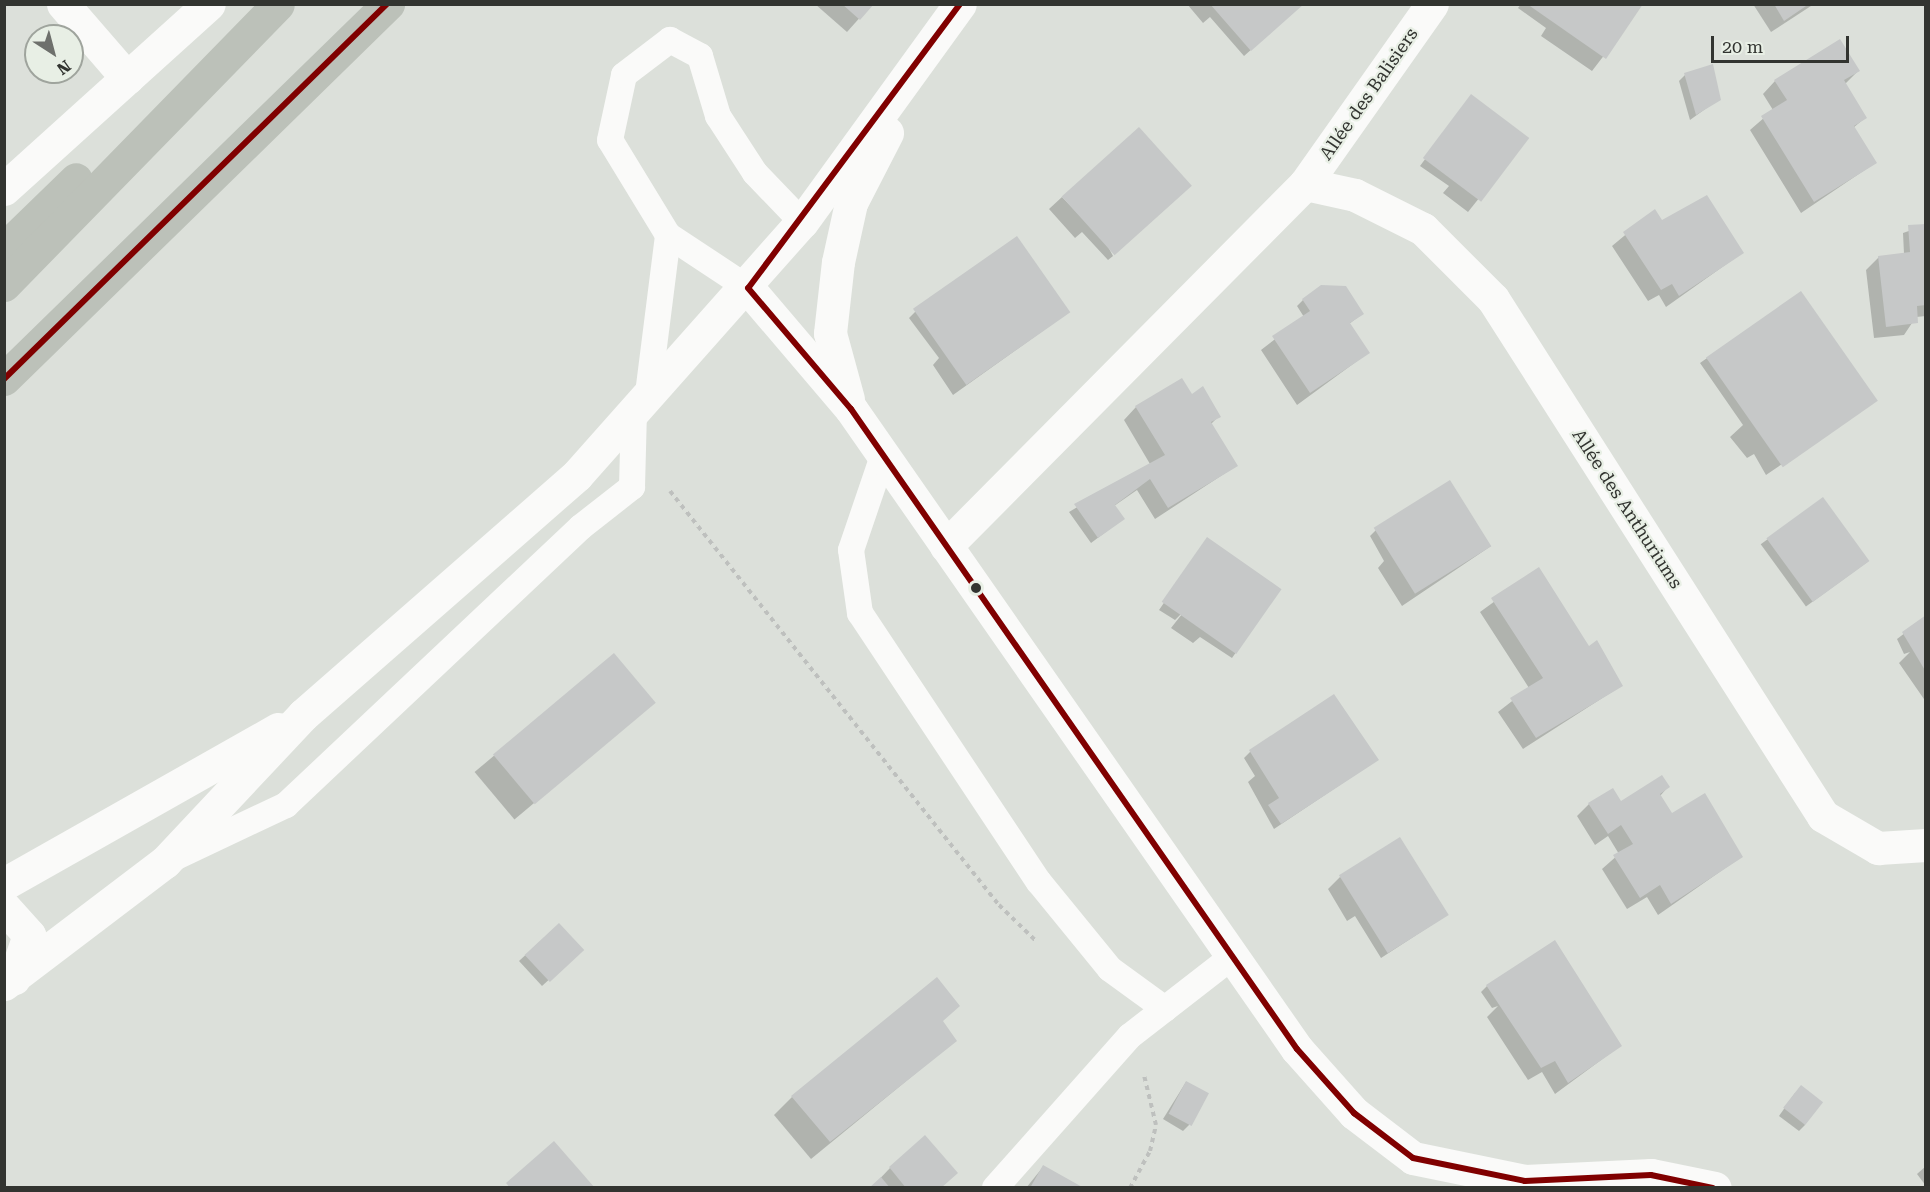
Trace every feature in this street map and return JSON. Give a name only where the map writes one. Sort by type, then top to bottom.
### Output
[{"type":"highway","points":[[4,249],[256,4]]},
{"type":"highway","points":[[4,285],[278,4]]},
{"type":"highway","points":[[4,379],[388,4]]},
{"type":"street","points":[[63,4],[127,78]]},
{"type":"street","points":[[4,189],[209,4]]},
{"type":"street","points":[[9,981],[165,862],[303,715],[577,475],[641,402],[748,288],[802,222],[960,4]]},
{"type":"street","name":"Allée des Balisiers","points":[[946,546],[1305,184],[1432,4]]},
{"type":"street","points":[[851,409],[830,333],[851,203],[939,33]]},
{"type":"street","name":"Allée des Anthuriums","points":[[1305,184],[1355,195],[1423,229],[1494,299],[1823,816],[1878,848],[1926,845]]},
{"type":"street","points":[[748,288],[851,409],[1297,1049],[1354,1113],[1413,1158],[1525,1181],[1651,1175],[1715,1188]]},
{"type":"street","points":[[4,884],[303,715]]},
{"type":"street","points":[[4,907],[28,935],[9,981]]},
{"type":"lane","points":[[748,288],[668,234],[610,140],[624,75],[670,40],[700,56],[718,116],[755,173],[802,222]]},
{"type":"lane","points":[[165,862],[286,805],[581,527],[632,488],[641,402],[668,234]]},
{"type":"lane","points":[[883,456],[851,550],[860,613],[1039,882],[1110,969],[1165,1009]]},
{"type":"lane","points":[[995,1188],[1130,1036],[1233,956]]},
{"type":"path","points":[[632,488],[668,490],[999,905],[1040,946]]},
{"type":"path","points":[[1130,1036],[1156,1125],[1150,1151],[1130,1188]]},
{"type":"building","points":[[842,4],[874,4],[860,20]]},
{"type":"building","points":[[1210,4],[1304,4],[1251,51]]},
{"type":"building","points":[[1527,4],[1643,4],[1606,59]]},
{"type":"building","points":[[1774,4],[1809,4],[1784,21]]},
{"type":"building","points":[[1840,39],[1860,71],[1844,80],[1867,118],[1854,126],[1877,163],[1814,202],[1761,116],[1787,100],[1774,80]]},
{"type":"building","points":[[1713,64],[1721,100],[1696,115],[1684,73]]},
{"type":"building","points":[[1471,94],[1529,138],[1481,202],[1423,158]]},
{"type":"building","points":[[1139,127],[1192,186],[1115,255],[1062,197]]},
{"type":"building","points":[[1707,195],[1744,253],[1679,296],[1672,284],[1661,290],[1623,232],[1655,209],[1662,220]]},
{"type":"building","points":[[1926,224],[1926,305],[1917,306],[1918,323],[1886,327],[1878,256],[1910,252],[1908,225]]},
{"type":"building","points":[[1017,236],[1070,312],[966,385],[913,309]]},
{"type":"building","points":[[1321,285],[1346,286],[1364,314],[1350,323],[1370,353],[1310,393],[1272,336],[1310,311],[1302,299]]},
{"type":"building","points":[[1801,291],[1878,401],[1783,467],[1706,358]]},
{"type":"building","points":[[1182,378],[1192,394],[1203,386],[1221,417],[1211,422],[1238,466],[1168,508],[1150,479],[1115,505],[1125,519],[1098,538],[1074,504],[1165,455],[1135,406]]},
{"type":"building","points":[[1450,480],[1491,546],[1415,594],[1374,528]]},
{"type":"building","points":[[1823,497],[1869,561],[1813,602],[1766,538]]},
{"type":"building","points":[[1207,537],[1282,589],[1236,654],[1162,602]]},
{"type":"building","points":[[1539,567],[1589,646],[1597,640],[1623,686],[1536,738],[1510,698],[1543,678],[1491,598]]},
{"type":"building","points":[[1926,615],[1926,672],[1902,632]]},
{"type":"building","points":[[614,653],[656,703],[535,804],[493,755]]},
{"type":"building","points":[[1334,694],[1379,760],[1281,824],[1268,805],[1279,798],[1249,750]]},
{"type":"building","points":[[1662,775],[1670,787],[1660,794],[1672,813],[1705,793],[1743,857],[1671,904],[1660,885],[1640,898],[1613,855],[1633,844],[1621,825],[1608,834],[1588,803],[1613,788],[1621,801]]},
{"type":"building","points":[[1400,837],[1449,915],[1388,953],[1339,875]]},
{"type":"building","points":[[559,923],[584,950],[550,982],[525,955]]},
{"type":"building","points":[[1555,940],[1622,1046],[1568,1083],[1555,1061],[1541,1068],[1486,985]]},
{"type":"building","points":[[937,977],[960,1006],[943,1021],[957,1041],[830,1142],[791,1096]]},
{"type":"building","points":[[1186,1081],[1209,1093],[1192,1126],[1169,1114]]},
{"type":"building","points":[[1801,1085],[1823,1102],[1805,1125],[1783,1108]]},
{"type":"building","points":[[925,1135],[958,1173],[941,1188],[906,1188],[889,1167]]},
{"type":"building","points":[[554,1141],[595,1188],[510,1188],[506,1183]]},
{"type":"building","points":[[1043,1165],[1084,1188],[1030,1188]]},
{"type":"building","points":[[881,1177],[890,1188],[869,1188]]},
{"type":"transit line","points":[[4,379],[387,4]]},
{"type":"transit line","points":[[960,4],[748,288],[851,409],[1297,1049],[1354,1113],[1413,1158],[1525,1181],[1651,1175],[1713,1188]]}]
